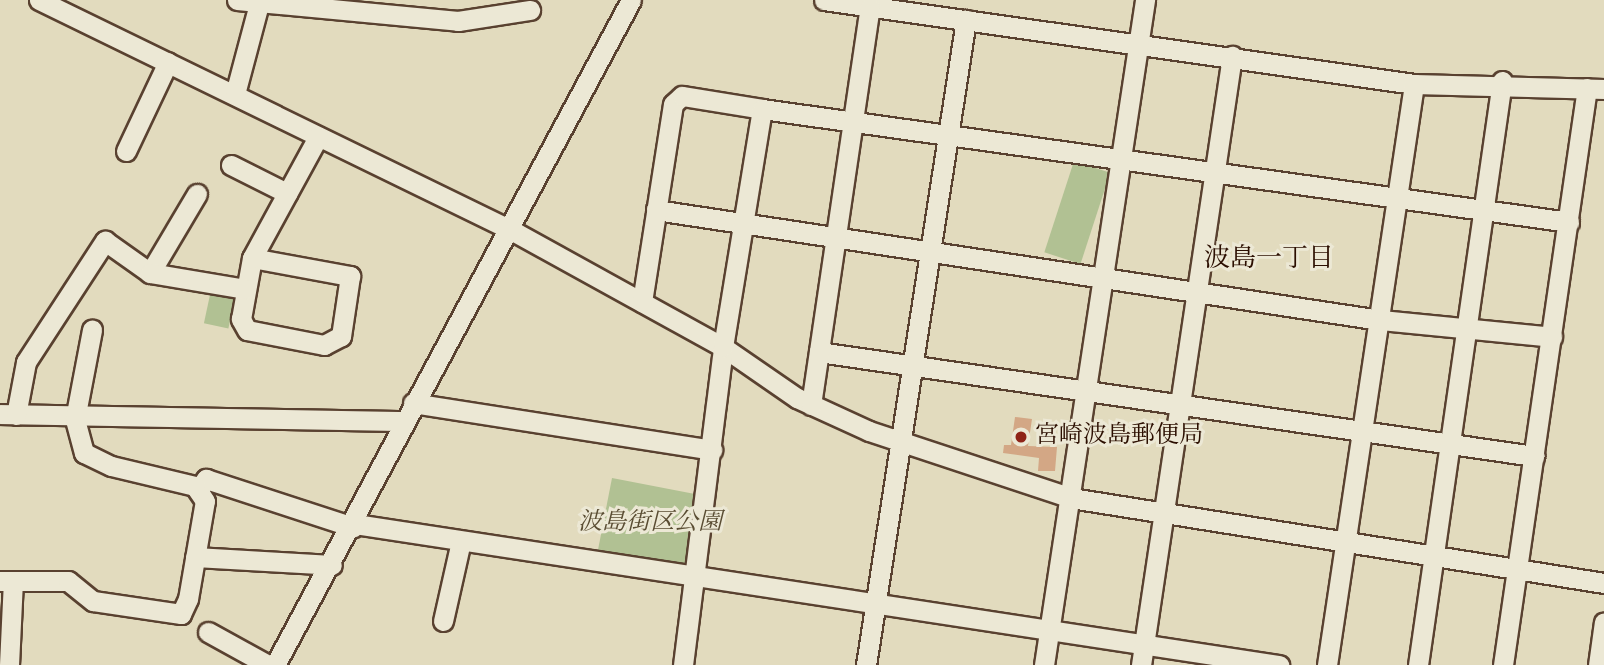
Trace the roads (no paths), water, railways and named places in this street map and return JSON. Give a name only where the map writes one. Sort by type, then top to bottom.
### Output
[{"type":"street","points":[[39,0],[511,230],[723,347],[811,405],[903,444],[1071,498],[1517,566],[1604,583]]},
{"type":"street","points":[[237,0],[458,21],[530,10]]},
{"type":"street","points":[[275,665],[354,526],[403,421],[511,230],[631,0]]},
{"type":"street","points":[[824,0],[1414,84],[1502,81],[1595,89],[1569,222],[1503,665]]},
{"type":"street","points":[[1044,665],[1145,0]]},
{"type":"street","points":[[235,94],[260,3]]},
{"type":"street","points":[[811,405],[870,7]]},
{"type":"street","points":[[866,665],[933,251],[966,20]]},
{"type":"street","points":[[1141,665],[1231,56]]},
{"type":"street","points":[[126,151],[168,62]]},
{"type":"street","points":[[1418,665],[1451,444],[1464,328],[1502,81]]},
{"type":"street","points":[[1327,665],[1348,540],[1414,84]]},
{"type":"street","points":[[642,302],[673,104],[682,96],[1569,222]]},
{"type":"street","points":[[682,665],[712,450],[723,347],[762,109]]},
{"type":"street","points":[[252,258],[350,276],[341,336],[324,345],[247,330],[241,319],[252,258],[318,138]]},
{"type":"street","points":[[231,165],[287,193]]},
{"type":"street","points":[[150,273],[197,194]]},
{"type":"street","points":[[656,210],[1380,320],[1552,337]]},
{"type":"street","points":[[246,289],[150,273],[105,241],[26,362],[8,414],[75,419],[403,421]]},
{"type":"street","points":[[9,665],[7,581],[68,582],[93,601],[181,614],[205,501],[198,490],[84,453],[75,419],[92,330]]},
{"type":"street","points":[[819,352],[1534,456]]},
{"type":"street","points":[[413,403],[712,450]]},
{"type":"street","points":[[198,490],[206,478],[354,526],[1279,665]]},
{"type":"street","points":[[443,621],[461,541]]},
{"type":"street","points":[[195,557],[332,565]]},
{"type":"street","points":[[1598,665],[1604,622]]},
{"type":"street","points":[[208,632],[268,665]]},
{"type":"place","name":"宮崎波島郵便局","points":[[1021,437]]},
{"type":"district","name":"波島一丁目","points":[[1269,260]]},
{"type":"park label","name":"波島街区公園","points":[[650,524]]}]
